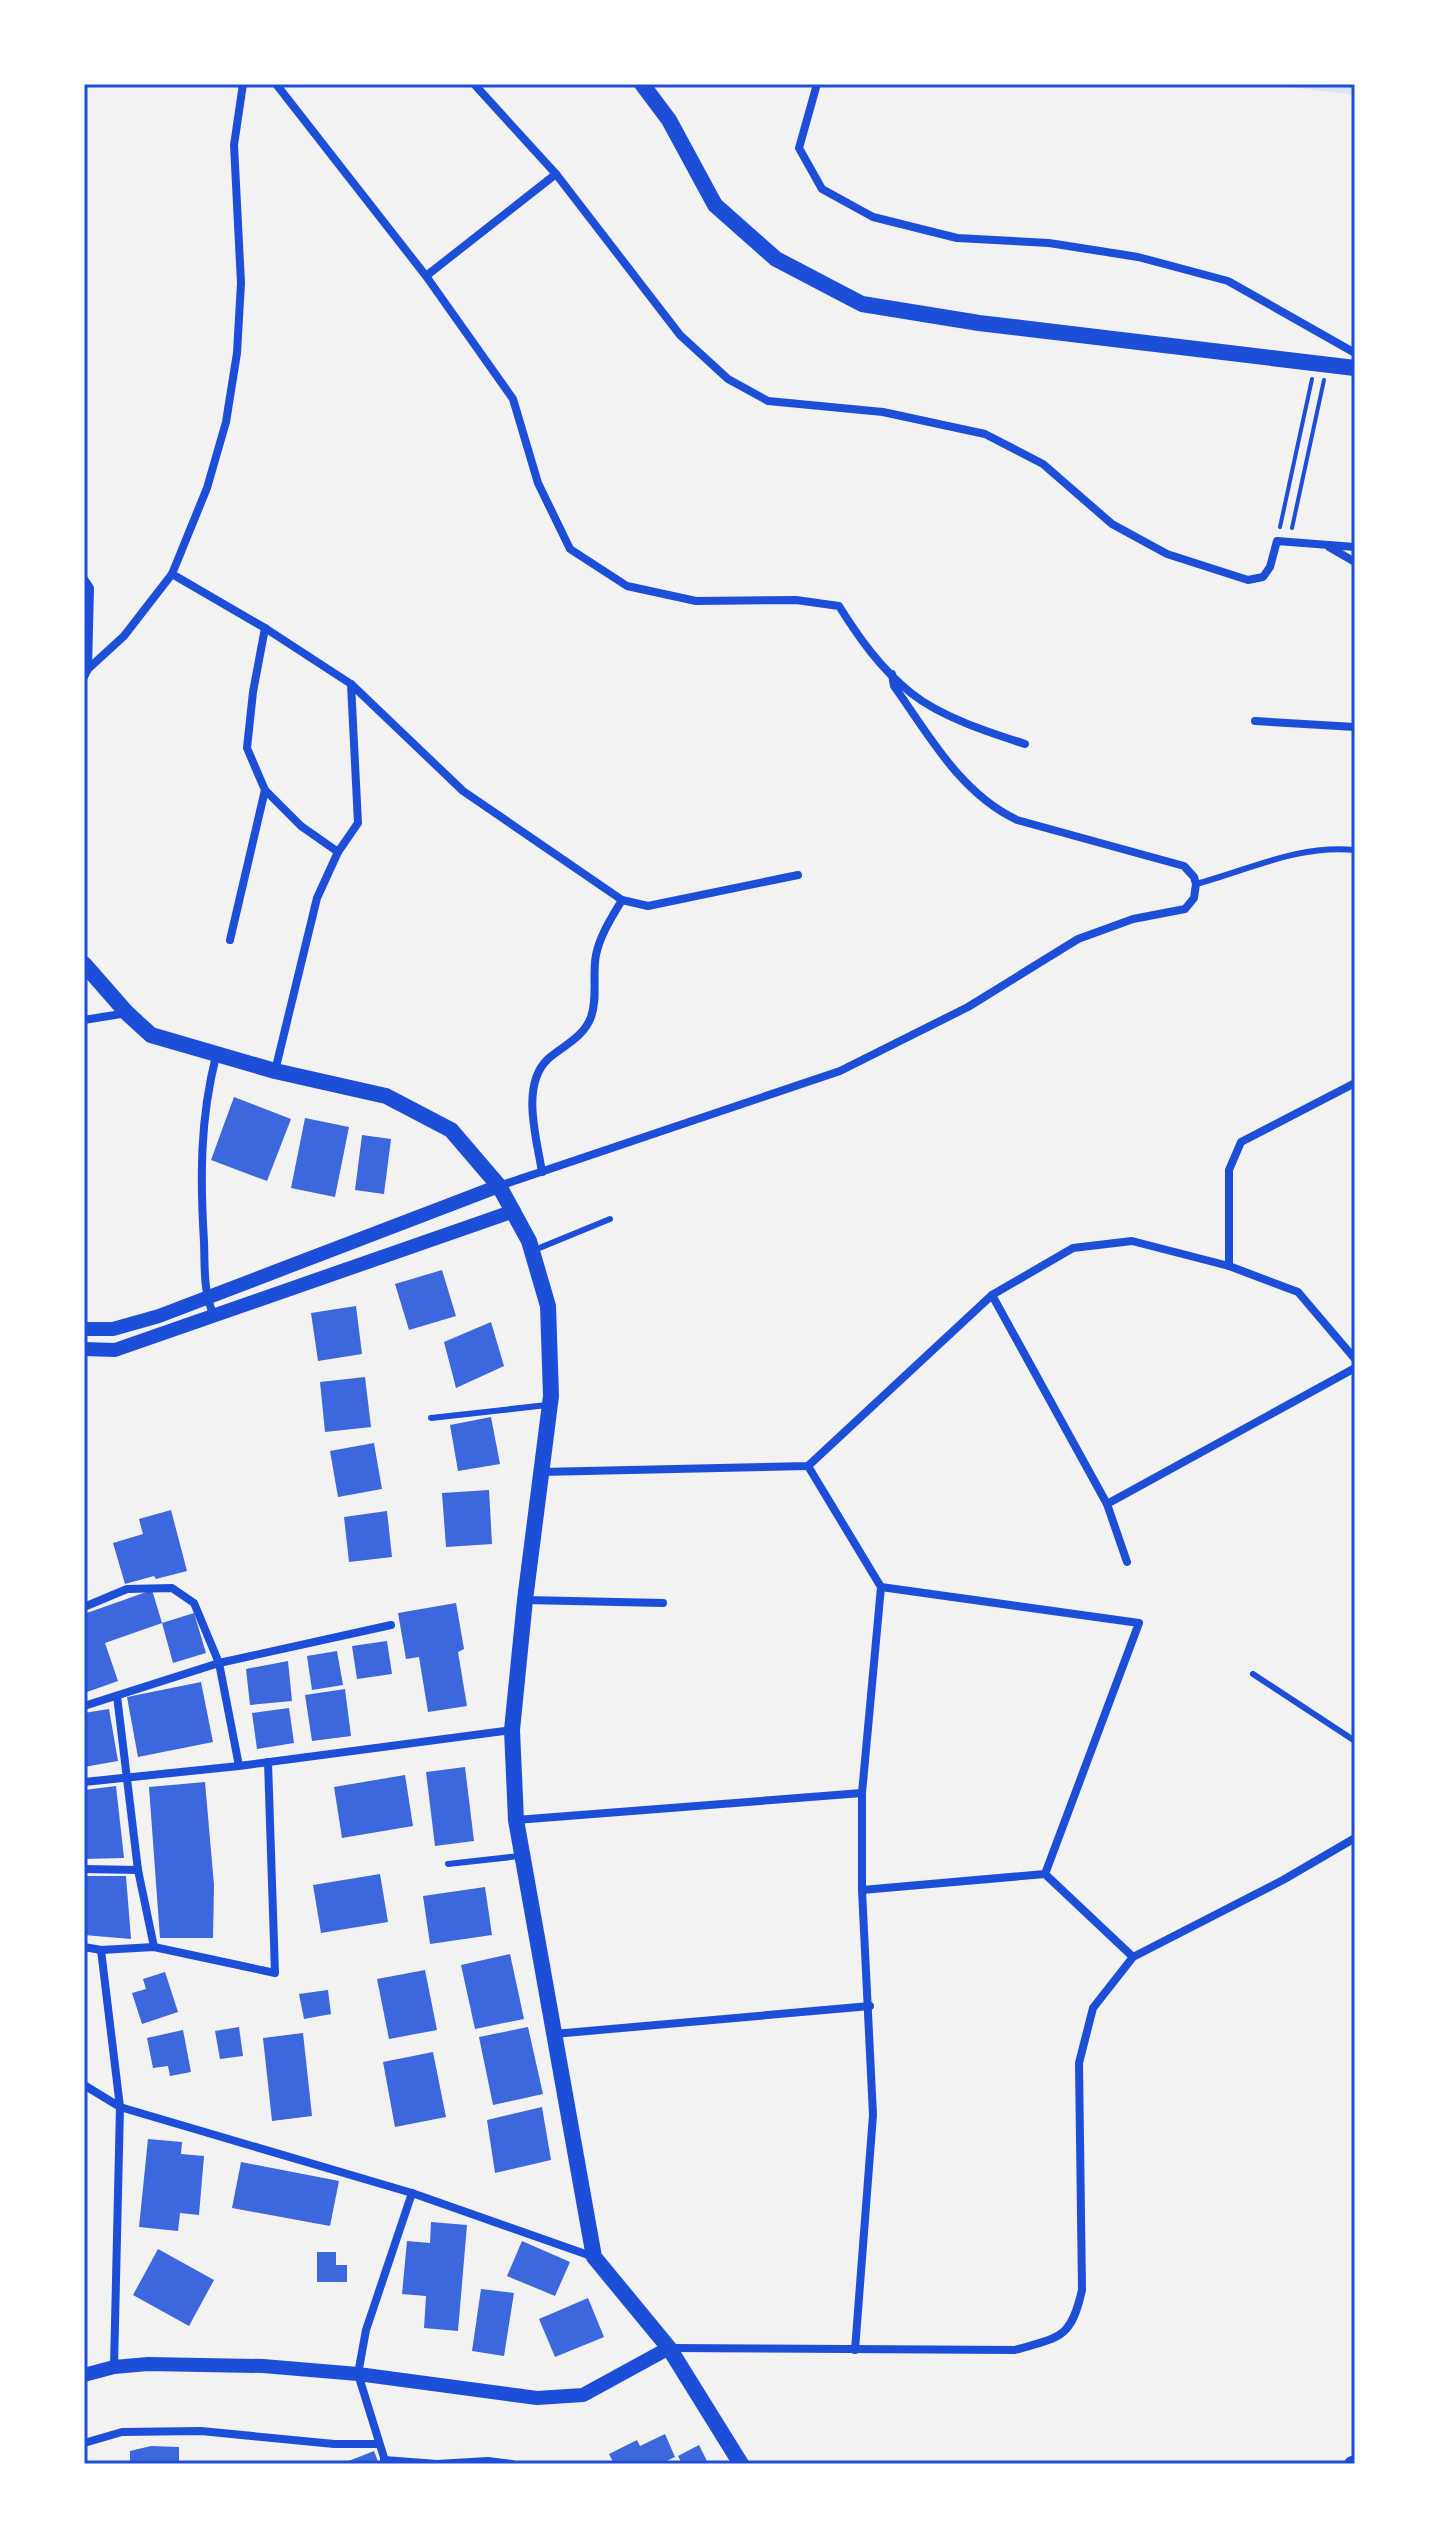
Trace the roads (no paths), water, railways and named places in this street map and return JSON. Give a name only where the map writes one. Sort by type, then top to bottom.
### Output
[{"type":"main road","points":[[642,84],[669,120],[715,205],[776,259],[862,304],[979,323],[1355,368]]},
{"type":"main road","points":[[84,964],[151,1035],[216,1056],[386,1096],[451,1130],[499,1186],[514,1211],[531,1251],[548,1306],[550,1405],[512,1730],[516,1820],[594,2257],[669,2348],[741,2464]]},
{"type":"street","points":[[86,673],[124,636],[172,574],[207,488],[226,422],[237,353],[241,283],[234,145],[243,84]]},
{"type":"street","points":[[276,84],[426,276],[513,399],[538,483],[570,549],[627,586],[696,601],[796,600],[839,606],[865,646],[912,694],[974,728],[1025,744]]},
{"type":"street","points":[[474,84],[556,174],[680,335],[728,379],[768,401],[883,412],[985,434],[1043,464],[1112,524],[1167,554],[1248,580],[1263,577],[1270,567],[1277,541],[1355,547]]},
{"type":"street","points":[[817,84],[799,148],[822,189],[873,217],[957,238],[1049,243],[1138,257],[1228,281],[1355,353]]},
{"type":"street","points":[[426,276],[556,174]]},
{"type":"street","points":[[1329,546],[1355,562]]},
{"type":"street","points":[[172,574],[265,628],[351,684],[463,791],[622,900],[648,906],[798,875]]},
{"type":"street","points":[[84,579],[90,588],[86,673]]},
{"type":"street","points":[[265,628],[247,748],[265,790],[301,826],[338,852]]},
{"type":"street","points":[[84,1329],[113,1329],[159,1316],[499,1186],[840,1071],[968,1007],[1078,939],[1133,919],[1185,909],[1194,898],[1194,877],[1184,866],[1017,820],[1000,811],[961,779],[894,686],[892,674]]},
{"type":"street","points":[[275,1071],[317,898],[338,852],[358,823],[351,684]]},
{"type":"street","points":[[1255,721],[1355,727]]},
{"type":"street","points":[[230,940],[265,790]]},
{"type":"street","points":[[542,1172],[533,1114],[534,1084],[546,1061],[570,1045],[591,1018],[596,956],[604,931],[622,900]]},
{"type":"street","points":[[84,1020],[127,1013]]},
{"type":"street","points":[[215,1316],[206,1298],[200,1187],[205,1101],[216,1056]]},
{"type":"street","points":[[1229,1266],[1229,1170],[1241,1142],[1355,1083]]},
{"type":"street","points":[[84,1349],[115,1350],[514,1211]]},
{"type":"street","points":[[541,1472],[808,1466],[992,1295],[1073,1248],[1132,1241],[1229,1266],[1298,1292],[1355,1359]]},
{"type":"street","points":[[992,1295],[1107,1504],[1127,1562]]},
{"type":"street","points":[[1107,1504],[1355,1368]]},
{"type":"street","points":[[808,1466],[881,1587],[862,1793],[862,1890],[873,2115],[855,2350]]},
{"type":"street","points":[[881,1587],[1139,1623],[1045,1874]]},
{"type":"street","points":[[84,1607],[127,1589],[172,1588],[194,1603],[219,1663],[239,1766]]},
{"type":"street","points":[[525,1600],[663,1603]]},
{"type":"street","points":[[84,1706],[219,1663],[391,1625]]},
{"type":"street","points":[[117,1696],[138,1870],[154,1947]]},
{"type":"street","points":[[84,1782],[239,1766],[512,1730]]},
{"type":"street","points":[[84,1947],[101,1950],[154,1947],[275,1973],[268,1762]]},
{"type":"street","points":[[516,1820],[862,1793]]},
{"type":"street","points":[[84,2375],[114,2367],[148,2364],[263,2366],[358,2374],[537,2398],[583,2395],[669,2348],[1015,2350],[1060,2337],[1076,2318],[1082,2290],[1079,2063],[1093,2008],[1133,1957],[1283,1880],[1355,1838]]},
{"type":"street","points":[[84,1869],[138,1870]]},
{"type":"street","points":[[862,1890],[1045,1874],[1133,1957]]},
{"type":"street","points":[[101,1950],[120,2107],[114,2367]]},
{"type":"street","points":[[554,2034],[870,2006]]},
{"type":"street","points":[[84,2085],[120,2107],[412,2193],[594,2257]]},
{"type":"street","points":[[412,2193],[366,2330],[358,2374],[385,2462],[437,2464],[488,2461],[512,2464]]},
{"type":"street","points":[[84,2443],[122,2432],[201,2431],[334,2444],[379,2444]]},
{"type":"lane","points":[[1196,884],[1298,852],[1331,847],[1355,850]]},
{"type":"lane","points":[[531,1251],[610,1219]]},
{"type":"lane","points":[[431,1418],[550,1405]]},
{"type":"lane","points":[[1253,1674],[1355,1741]]},
{"type":"lane","points":[[448,1864],[523,1855]]}]
